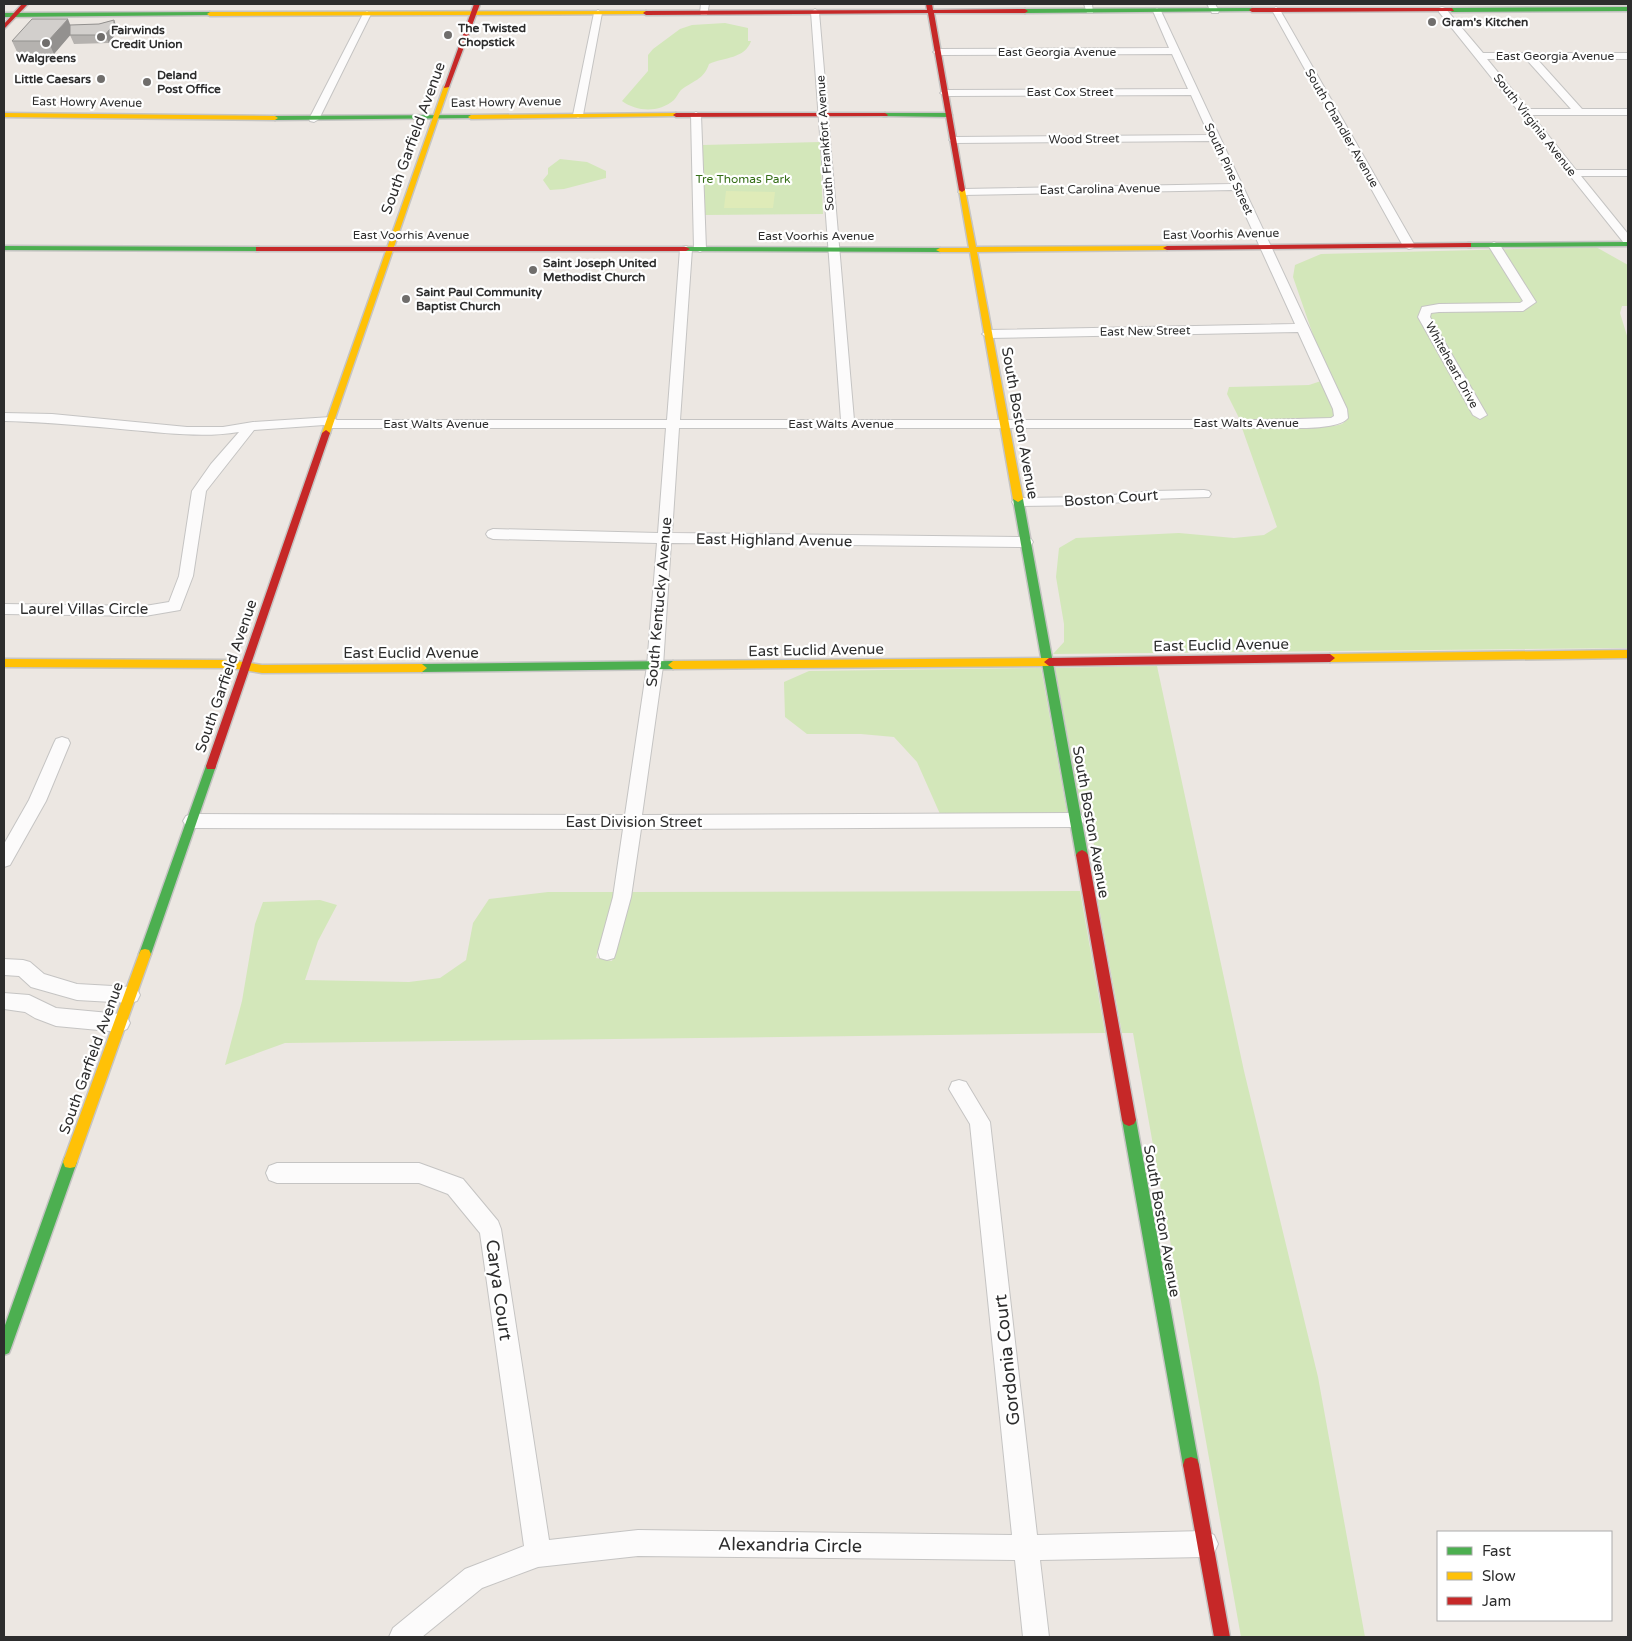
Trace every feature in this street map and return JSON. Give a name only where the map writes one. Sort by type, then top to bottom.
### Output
[{"type":"street","points":[[4,27],[9,15],[25,4]]},
{"type":"street","points":[[9,15],[367,14],[475,9],[598,13],[704,8],[815,12],[930,8],[1089,7],[1157,11],[1213,7],[1276,10],[1377,7],[1442,10],[1598,7],[1628,9]]},
{"type":"street","name":"South Boston Avenue","points":[[930,8],[1222,1637]]},
{"type":"street","name":"South Garfield Avenue","points":[[4,1348],[192,820],[435,117],[475,9]]},
{"type":"street","name":"South Chandler Avenue","points":[[1276,10],[1409,246]]},
{"type":"street","name":"South Virginia Avenue","points":[[1442,10],[1481,56],[1628,242]]},
{"type":"street","name":"South Pine Street","points":[[1157,11],[1340,409]]},
{"type":"street","name":"South Frankfort Avenue","points":[[815,12],[848,424]]},
{"type":"street","points":[[578,115],[598,13]]},
{"type":"street","points":[[314,119],[367,14]]},
{"type":"street","name":"East Georgia Avenue","points":[[938,52],[1175,51]]},
{"type":"street","name":"East Georgia Avenue","points":[[1481,56],[1626,58]]},
{"type":"street","points":[[1529,56],[1579,112]]},
{"type":"street","name":"East Cox Street","points":[[946,93],[1194,92]]},
{"type":"street","points":[[1525,112],[1628,112]]},
{"type":"street","name":"East Howry Avenue","points":[[4,115],[314,119],[578,115],[949,115]]},
{"type":"street","name":"South Kentucky Avenue","points":[[607,952],[622,897],[656,666],[666,538],[672,424],[693,250],[696,115]]},
{"type":"street","name":"Wood Street","points":[[954,140],[1215,138]]},
{"type":"street","points":[[1572,173],[1628,173]]},
{"type":"street","name":"East Carolina Avenue","points":[[963,192],[1237,187]]},
{"type":"street","name":"East Voorhis Avenue","points":[[4,248],[974,250],[1628,242]]},
{"type":"street","name":"Whiteheart Drive","points":[[1480,415],[1424,317],[1426,310],[1439,308],[1523,307],[1530,302],[1494,245]]},
{"type":"street","name":"East New Street","points":[[988,334],[1302,328]]},
{"type":"street","name":"East Walts Avenue","points":[[330,423],[1005,424],[1333,422],[1341,418],[1340,409]]},
{"type":"street","points":[[4,417],[52,418],[188,431],[223,431],[249,427],[330,423]]},
{"type":"street","name":"Laurel Villas Circle","points":[[4,609],[145,611],[174,606],[186,576],[199,491],[249,427]]},
{"type":"street","name":"Boston Court","points":[[1019,502],[1094,501],[1151,495],[1204,494]]},
{"type":"street","name":"East Highland Avenue","points":[[493,534],[1026,542]]},
{"type":"street","name":"East Euclid Avenue","points":[[4,663],[230,664],[262,669],[1047,662],[1628,654]]},
{"type":"street","points":[[4,860],[36,801],[62,743]]},
{"type":"street","name":"East Division Street","points":[[192,820],[633,822],[1075,820]]},
{"type":"street","points":[[4,967],[22,968],[38,981],[77,992],[130,995]]},
{"type":"street","points":[[4,1001],[29,1004],[42,1012],[56,1017],[120,1023]]},
{"type":"street","name":"Gordonia Court","points":[[959,1088],[980,1122],[1036,1637]]},
{"type":"street","name":"Carya Court","points":[[277,1173],[419,1173],[455,1186],[490,1229],[538,1554]]},
{"type":"street","name":"Alexandria Circle","points":[[402,1637],[474,1578],[538,1554],[638,1543],[1027,1548],[1205,1544]]},
{"type":"green space","points":[[725,23],[748,28],[748,41],[751,41],[744,51],[733,57],[709,64],[701,77],[681,90],[674,100],[662,107],[648,110],[641,109],[622,101],[648,71],[648,55],[653,49],[680,29],[692,25]]},
{"type":"green space","name":"Tre Thomas Park","points":[[820,142],[823,214],[704,215],[702,145]]},
{"type":"green space","points":[[560,159],[587,162],[606,171],[606,178],[564,189],[550,190],[543,180],[548,174],[548,168]]},
{"type":"green space","points":[[726,191],[775,192],[773,208],[724,208]]},
{"type":"green space","points":[[1596,247],[1628,265],[1628,306],[1622,306],[1620,313],[1628,339],[1628,648],[1053,654],[1064,642],[1064,624],[1056,577],[1059,548],[1076,538],[1179,533],[1234,538],[1264,535],[1277,527],[1242,428],[1334,426],[1342,424],[1347,420],[1347,413],[1320,355],[1293,277],[1295,265],[1321,254]]},
{"type":"green space","points":[[1321,381],[1335,412],[1335,416],[1330,418],[1240,420],[1227,394],[1229,387],[1309,385]]},
{"type":"green space","points":[[1157,666],[1244,1071],[1318,1377],[1365,1637],[1241,1637],[1133,1033],[1122,1033],[1096,890],[1102,890],[1090,822],[1083,821],[1055,668]]},
{"type":"green space","points":[[1041,668],[1067,813],[940,814],[917,762],[894,737],[861,734],[807,734],[785,717],[784,682],[809,671]]},
{"type":"green space","points":[[1080,891],[1105,1033],[285,1043],[225,1065],[242,1001],[255,924],[263,902],[320,900],[337,905],[318,941],[305,980],[409,982],[440,978],[466,960],[473,923],[489,899],[548,892],[615,892],[596,958],[612,961],[631,892]]},
{"type":"building","points":[[32,19],[68,19],[48,41],[12,41]]},
{"type":"building","points":[[114,20],[114,24],[105,35],[70,35],[70,25],[99,24]]},
{"type":"traffic: fast","points":[[1452,10],[1628,9]]},
{"type":"traffic: fast","points":[[1025,11],[1252,10]]},
{"type":"traffic: fast","points":[[4,15],[210,14]]},
{"type":"traffic: fast","points":[[885,115],[949,115]]},
{"type":"traffic: fast","points":[[275,118],[471,117]]},
{"type":"traffic: fast","points":[[1468,245],[1628,244]]},
{"type":"traffic: fast","points":[[4,248],[259,249]]},
{"type":"traffic: fast","points":[[686,249],[940,250]]},
{"type":"traffic: fast","points":[[1018,499],[1082,855]]},
{"type":"traffic: fast","points":[[422,668],[673,665]]},
{"type":"traffic: fast","points":[[145,954],[211,766]]},
{"type":"traffic: fast","points":[[1129,1120],[1191,1465]]},
{"type":"traffic: fast","points":[[4,1348],[70,1162]]},
{"type":"traffic: slow","points":[[210,14],[646,13]]},
{"type":"traffic: slow","points":[[326,433],[446,87]]},
{"type":"traffic: slow","points":[[4,115],[275,118]]},
{"type":"traffic: slow","points":[[471,117],[676,115]]},
{"type":"traffic: slow","points":[[962,190],[1018,499]]},
{"type":"traffic: slow","points":[[940,250],[1167,248]]},
{"type":"traffic: slow","points":[[1330,658],[1628,654]]},
{"type":"traffic: slow","points":[[673,665],[1049,662]]},
{"type":"traffic: slow","points":[[4,663],[230,664],[262,669],[422,668]]},
{"type":"traffic: slow","points":[[70,1162],[145,954]]},
{"type":"traffic: jam","points":[[4,27],[25,4]]},
{"type":"traffic: jam","points":[[446,87],[477,4]]},
{"type":"traffic: jam","points":[[929,4],[962,190]]},
{"type":"traffic: jam","points":[[1252,10],[1452,10]]},
{"type":"traffic: jam","points":[[646,13],[1025,11]]},
{"type":"traffic: jam","points":[[676,115],[885,115]]},
{"type":"traffic: jam","points":[[1167,248],[1468,245]]},
{"type":"traffic: jam","points":[[259,249],[686,249]]},
{"type":"traffic: jam","points":[[211,766],[326,433]]},
{"type":"traffic: jam","points":[[1049,662],[1330,658]]},
{"type":"traffic: jam","points":[[1082,855],[1129,1120]]},
{"type":"traffic: jam","points":[[1191,1465],[1222,1637]]},
{"type":"place","name":"Gram's Kitchen","points":[[1432,22]]},
{"type":"place","name":"The Twisted Chopstick","points":[[448,35]]},
{"type":"place","name":"Fairwinds Credit Union","points":[[101,37]]},
{"type":"place","name":"Walgreens","points":[[46,43]]},
{"type":"place","name":"Little Caesars","points":[[101,79]]},
{"type":"place","name":"Deland Post Office","points":[[147,82]]},
{"type":"place","name":"Saint Joseph United Methodist Church","points":[[533,270]]},
{"type":"place","name":"Saint Paul Community Baptist Church","points":[[406,299]]}]
